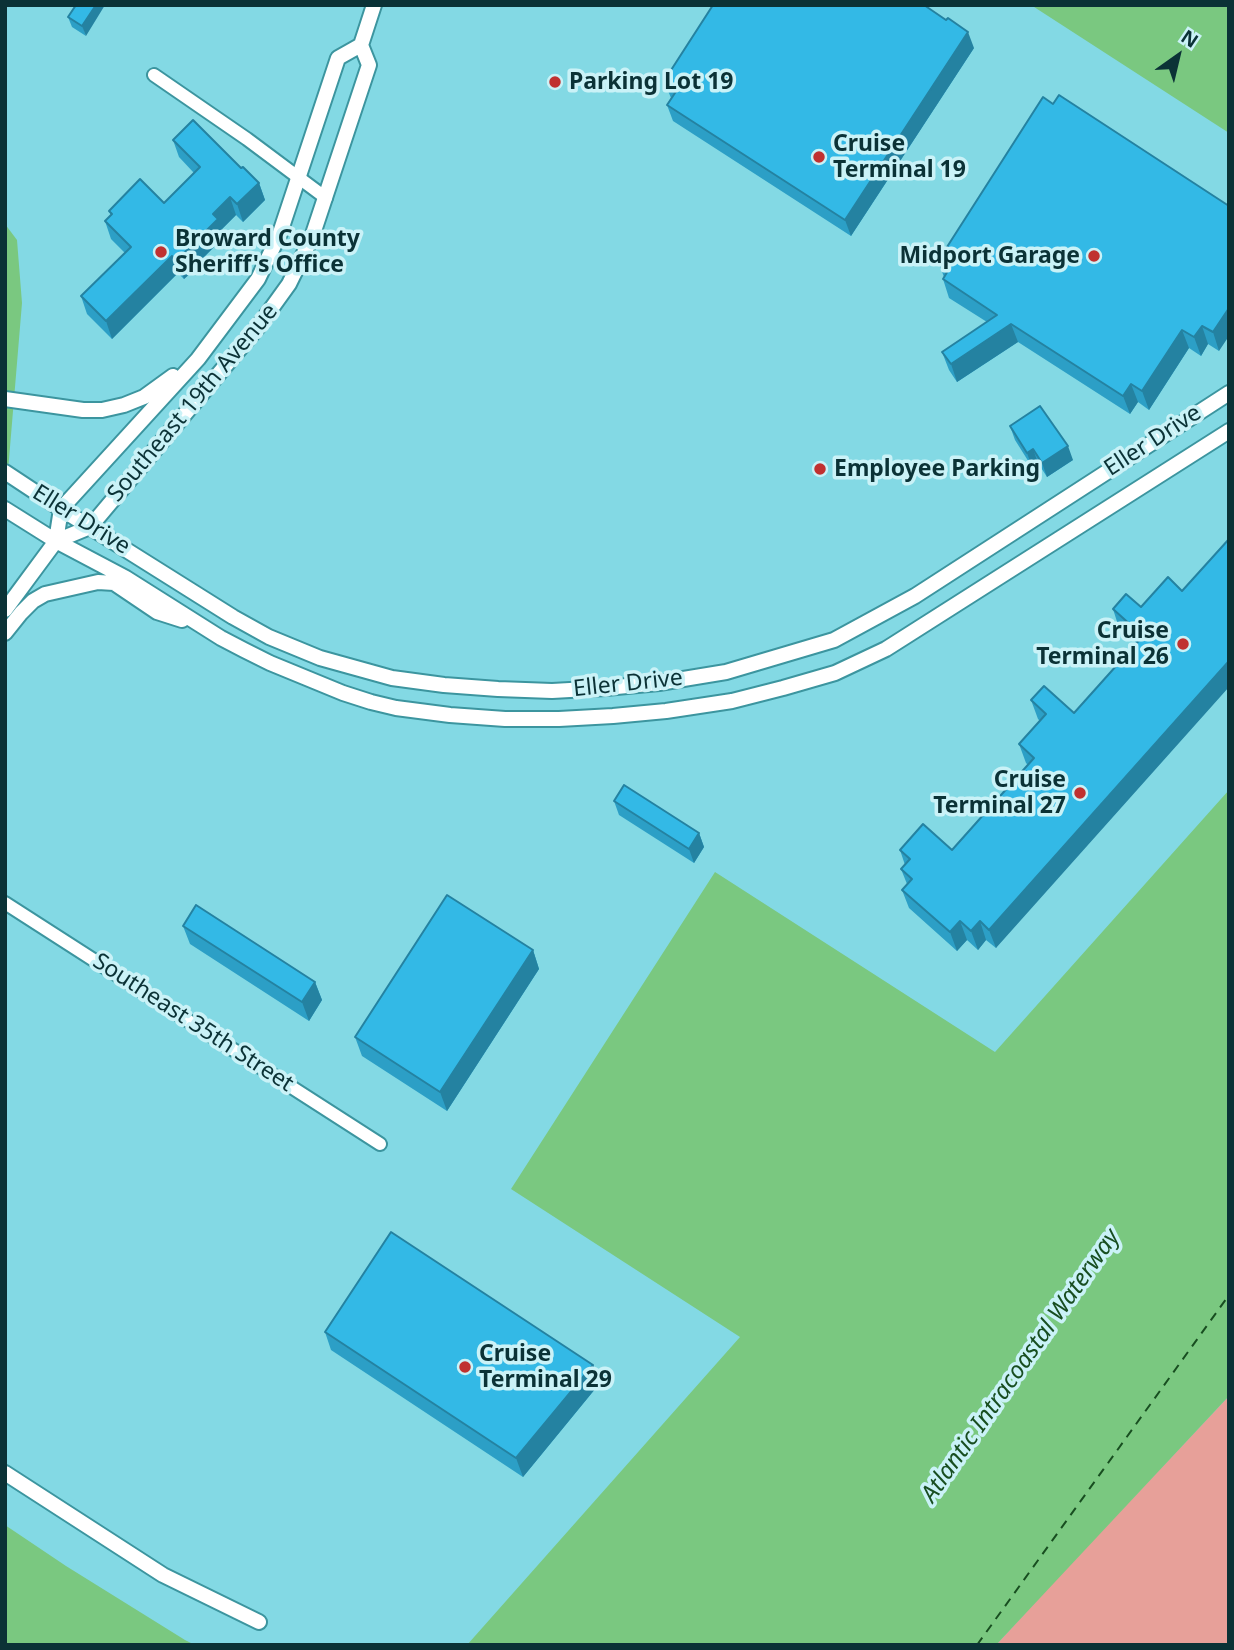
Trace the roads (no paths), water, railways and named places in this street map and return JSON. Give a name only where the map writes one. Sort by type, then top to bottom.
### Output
[{"type":"street","name":"Southeast 19th Avenue","points":[[56,541],[90,527],[274,307],[289,284],[312,237],[369,65],[361,45],[374,5]]},
{"type":"street","name":"Southeast 19th Avenue","points":[[61,509],[198,359],[258,279],[280,233],[338,58],[361,45]]},
{"type":"street","points":[[154,75],[326,198]]},
{"type":"street","points":[[5,399],[83,410],[102,410],[144,397],[198,359]]},
{"type":"street","name":"Eller Drive","points":[[11,476],[233,617],[269,637],[320,658],[417,682],[552,691],[606,688],[726,672],[834,640],[852,632],[915,596],[1229,393]]},
{"type":"street","name":"Eller Drive","points":[[7,511],[56,541],[126,578],[221,638],[270,663],[343,693],[396,708],[450,715],[559,719],[666,711],[732,701],[835,673],[886,649],[1229,431]]},
{"type":"street","points":[[5,610],[56,541],[61,509]]},
{"type":"street","points":[[5,633],[33,601],[45,594],[98,582],[114,583],[157,612],[202,626]]},
{"type":"street","name":"Southeast 35th Street","points":[[5,903],[380,1144]]},
{"type":"street","points":[[5,1474],[163,1575],[258,1622]]},
{"type":"water","points":[[1031,5],[1229,5],[1229,133]]},
{"type":"water","points":[[5,224],[17,240],[22,303],[5,507]]},
{"type":"water","name":"Atlantic Intracoastal Waterway","points":[[1229,790],[1229,1396],[996,1645],[467,1645],[740,1337],[511,1189],[715,872],[995,1052]]},
{"type":"water","points":[[5,1525],[66,1566],[195,1645],[5,1645]]},
{"type":"place","name":"Parking Lot 19","points":[[555,82]]},
{"type":"place","name":"Cruise Terminal 19","points":[[819,157]]},
{"type":"place","name":"Broward County Sheriff's Office","points":[[161,252]]},
{"type":"place","name":"Midport Garage","points":[[1094,256]]},
{"type":"place","name":"Employee Parking","points":[[820,469]]},
{"type":"place","name":"Cruise Terminal 26","points":[[1183,644]]},
{"type":"place","name":"Cruise Terminal 27","points":[[1080,793]]},
{"type":"place","name":"Cruise Terminal 29","points":[[465,1367]]}]
